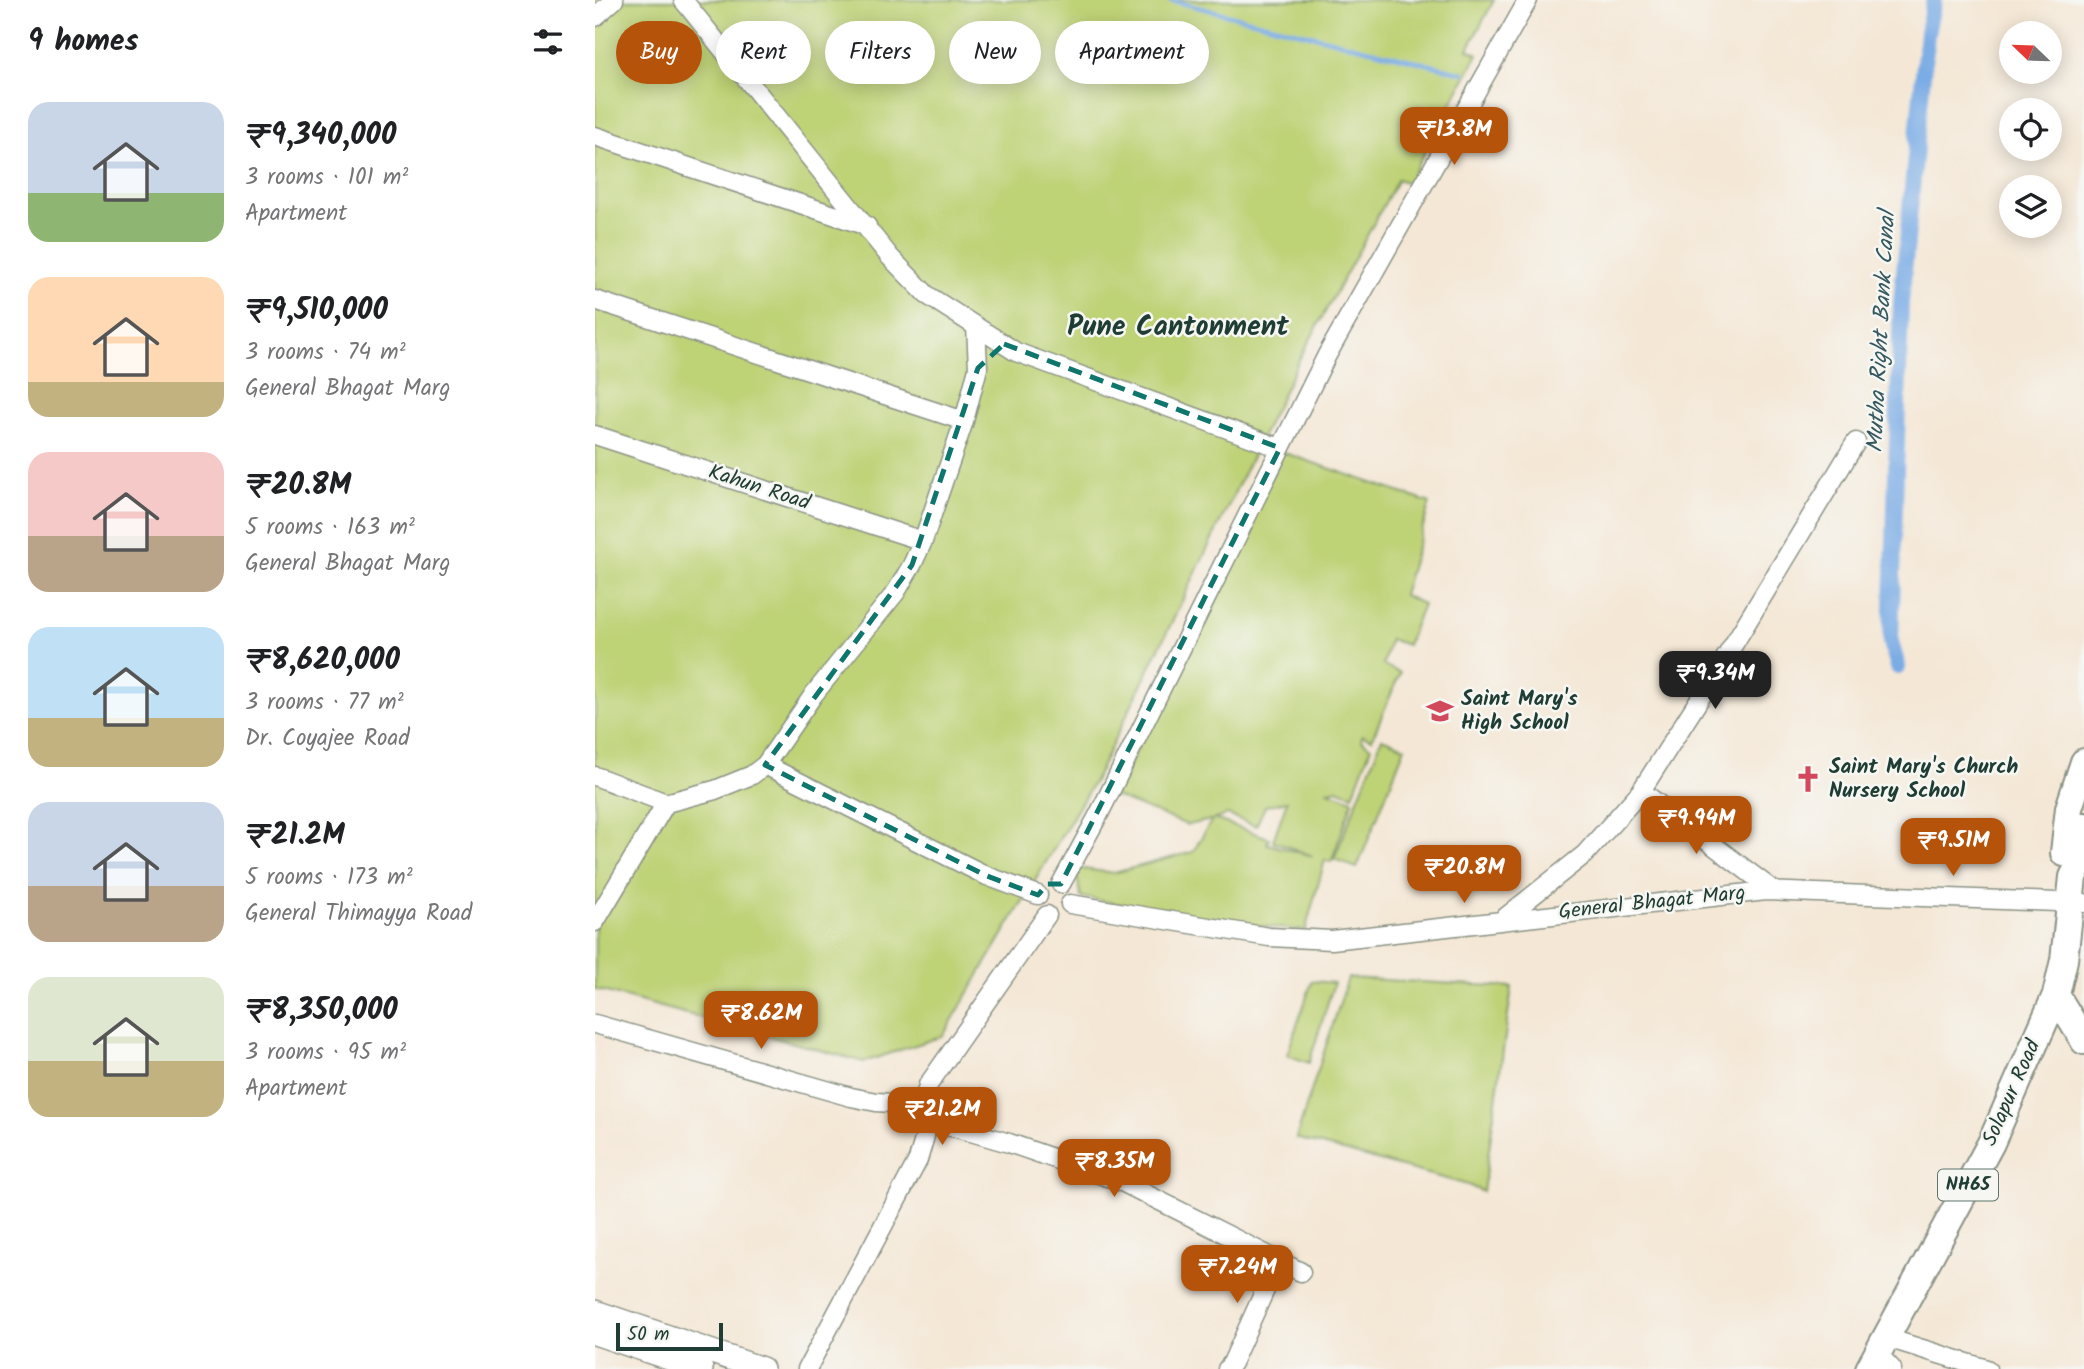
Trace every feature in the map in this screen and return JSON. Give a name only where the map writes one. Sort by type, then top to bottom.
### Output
[{"type":"highway","name":"Solapur Road","points":[[2078,893],[2064,859],[2066,828],[2074,790],[2084,762]]},
{"type":"highway","name":"Solapur Road","points":[[1881,1357],[1991,1143],[2056,995],[2078,893],[2083,842]]},
{"type":"highway","points":[[2056,995],[2084,1041]]},
{"type":"main road","points":[[595,1312],[762,1369]]},
{"type":"main road","points":[[595,1333],[701,1369]]},
{"type":"street","points":[[595,17],[614,0]]},
{"type":"street","points":[[683,0],[910,280],[927,295],[1016,352],[1280,448]]},
{"type":"street","points":[[1061,884],[1099,814],[1280,448],[1366,284],[1528,0]]},
{"type":"street","points":[[595,136],[867,226]]},
{"type":"street","points":[[595,300],[964,421]]},
{"type":"street","points":[[595,776],[666,803],[715,790],[752,775],[765,765],[814,694],[896,592],[923,541],[964,421],[978,368],[976,326]]},
{"type":"street","points":[[978,368],[1004,344]]},
{"type":"street","name":"Kahun Road","points":[[595,435],[923,541]]},
{"type":"street","points":[[1502,920],[1585,854],[1640,791],[1718,670],[1856,442]]},
{"type":"street","points":[[765,765],[988,876],[1038,895]]},
{"type":"street","points":[[1640,791],[1774,891]]},
{"type":"street","points":[[595,922],[666,803]]},
{"type":"street","points":[[1047,884],[1061,884],[1070,895],[1070,904],[1061,915],[1047,915],[1040,908],[1038,895],[1047,884]]},
{"type":"street","name":"General Bhagat Marg","points":[[1070,904],[1269,937],[1332,940],[1774,891],[2078,893]]},
{"type":"street","points":[[807,1369],[918,1160],[929,1085],[1047,915]]},
{"type":"street","points":[[595,1024],[851,1097],[925,1114],[957,1128],[1122,1182],[1301,1272]]},
{"type":"street","points":[[1227,1369],[1278,1261]]},
{"type":"street","points":[[1881,1357],[1900,1342],[1987,1369]]},
{"type":"highlighted area","points":[[1004,344],[1280,448],[1061,884],[1047,884],[1038,895],[987,876],[765,765],[912,565],[978,368]]},
{"type":"green space","points":[[595,0],[1494,0],[1468,49],[1478,54],[1408,183],[1398,179],[1300,358],[1097,776],[943,1036],[864,1062],[595,989]]},
{"type":"green space","points":[[1282,452],[1430,503],[1403,595],[1423,604],[1407,645],[1390,639],[1383,665],[1400,673],[1372,739],[1362,735],[1361,740],[1371,747],[1353,795],[1337,789],[1328,791],[1353,800],[1331,862],[1325,860],[1305,931],[1204,920],[1081,897],[1075,868],[1114,873],[1193,852],[1212,820],[1187,825],[1114,796]],"holes":[[[1287,801],[1273,841],[1313,856],[1267,844],[1269,838],[1214,819],[1228,815],[1256,826],[1265,806]]]},
{"type":"green space","points":[[1382,738],[1405,747],[1357,868],[1334,859]]},
{"type":"green space","points":[[1348,978],[1512,987],[1483,1192],[1468,1185],[1296,1138]]},
{"type":"green space","points":[[1312,981],[1334,983],[1309,1063],[1287,1055]]},
{"type":"waterway","points":[[1169,0],[1463,73]]},
{"type":"waterway","name":"Mutha Right Bank Canal","points":[[1898,667],[1891,642],[1901,303],[1927,33],[1934,0]]},
{"type":"place","name":"Saint Mary's High School","points":[[1440,711]]},
{"type":"place","name":"Saint Mary's Church Nursery School","points":[[1808,779]]},
{"type":"district","name":"Pune Cantonment","points":[[1178,327]]}]
